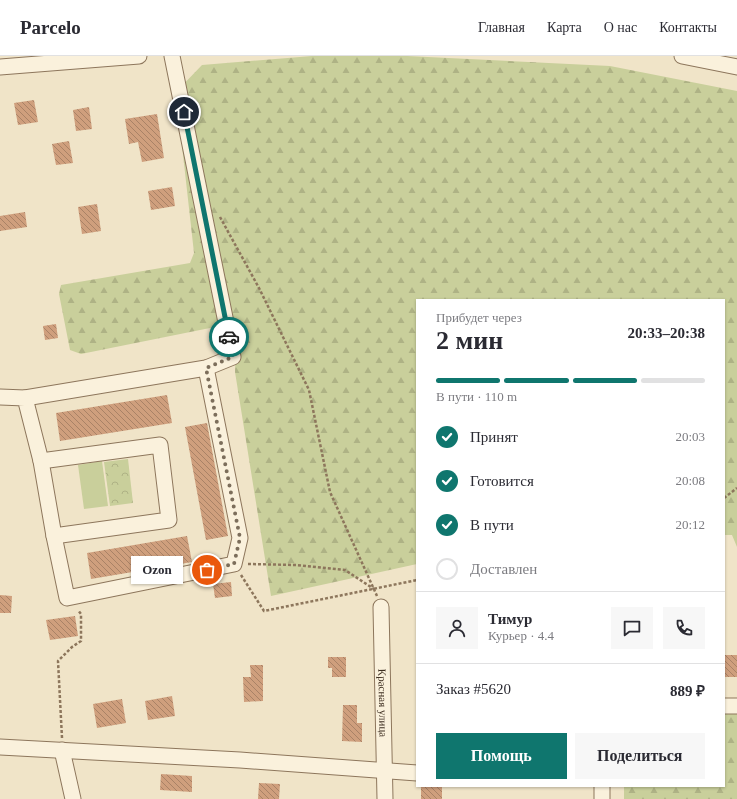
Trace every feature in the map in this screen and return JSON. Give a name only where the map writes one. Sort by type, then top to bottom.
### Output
[{"type":"street","points":[[0,67],[139,56]]},
{"type":"street","points":[[0,397],[25,398],[206,368],[233,357],[172,56]]},
{"type":"street","points":[[682,56],[737,67]]},
{"type":"street","points":[[25,398],[41,461],[54,536],[67,598],[234,564],[240,538],[206,368]]},
{"type":"street","points":[[41,461],[160,445],[169,520],[54,536]]},
{"type":"street","name":"Красная улица","points":[[382,607],[385,799]]},
{"type":"street","points":[[725,706],[737,706]]},
{"type":"street","points":[[0,747],[416,773]]},
{"type":"street","points":[[62,750],[73,799]]},
{"type":"path","points":[[218,214],[259,288],[309,390],[330,492],[382,607]]},
{"type":"path","points":[[725,497],[737,488]]},
{"type":"path","points":[[234,564],[296,565],[345,570],[374,589]]},
{"type":"path","points":[[234,564],[264,611],[416,580]]},
{"type":"path","points":[[62,750],[58,661],[72,647],[81,641],[81,614],[67,598]]},
{"type":"green space","points":[[312,56],[407,56],[610,66],[737,91],[737,547],[732,535],[725,535],[725,299],[416,299],[416,564],[271,596],[235,372],[236,341],[210,328],[81,354],[70,350],[59,294],[61,285],[190,263],[194,253],[176,92],[202,65]]},
{"type":"green space","points":[[128,459],[133,503],[110,506],[104,462]]},
{"type":"green space","points":[[102,461],[108,506],[84,509],[78,465]]},
{"type":"green space","points":[[725,713],[737,713],[737,799],[624,799],[624,787],[725,787]]},
{"type":"building","points":[[34,100],[38,122],[18,125],[14,103]]},
{"type":"building","points":[[89,107],[92,129],[76,131],[73,110]]},
{"type":"building","points":[[157,114],[164,158],[142,162],[138,142],[129,144],[125,119]]},
{"type":"building","points":[[69,141],[73,163],[56,165],[52,144]]},
{"type":"building","points":[[172,187],[175,206],[151,210],[148,191]]},
{"type":"building","points":[[97,204],[101,231],[82,234],[78,207]]},
{"type":"building","points":[[25,212],[27,227],[0,231],[0,216]]},
{"type":"building","points":[[56,324],[58,338],[45,340],[43,326]]},
{"type":"building","points":[[167,395],[172,423],[60,441],[56,413]]},
{"type":"building","points":[[207,423],[228,536],[206,540],[185,427]]},
{"type":"building","points":[[187,536],[192,562],[91,579],[87,553]]},
{"type":"building","points":[[231,582],[232,596],[215,598],[213,584]]},
{"type":"building","points":[[0,595],[12,596],[11,613],[0,613]]},
{"type":"building","points":[[75,616],[78,636],[50,640],[46,620]]},
{"type":"building","points":[[725,655],[737,655],[737,677],[725,677]]},
{"type":"building","points":[[328,657],[346,657],[346,677],[332,677],[332,668],[328,668]]},
{"type":"building","points":[[250,665],[263,665],[263,701],[244,702],[243,677],[251,677]]},
{"type":"building","points":[[172,696],[175,716],[148,720],[145,701]]},
{"type":"building","points":[[122,699],[126,723],[97,728],[93,704]]},
{"type":"building","points":[[343,705],[357,705],[357,723],[362,723],[362,742],[342,741]]},
{"type":"building","points":[[161,774],[192,776],[192,792],[160,790]]},
{"type":"building","points":[[259,783],[280,784],[279,799],[258,799]]},
{"type":"building","points":[[421,787],[442,787],[442,799],[421,799]]},
{"type":"way so far","points":[[207,570],[234,564],[240,538],[206,368],[233,357],[229,337]]},
{"type":"place","name":"Ozon","points":[[207,570]]},
{"type":"route","points":[[184,112],[229,337]]}]
